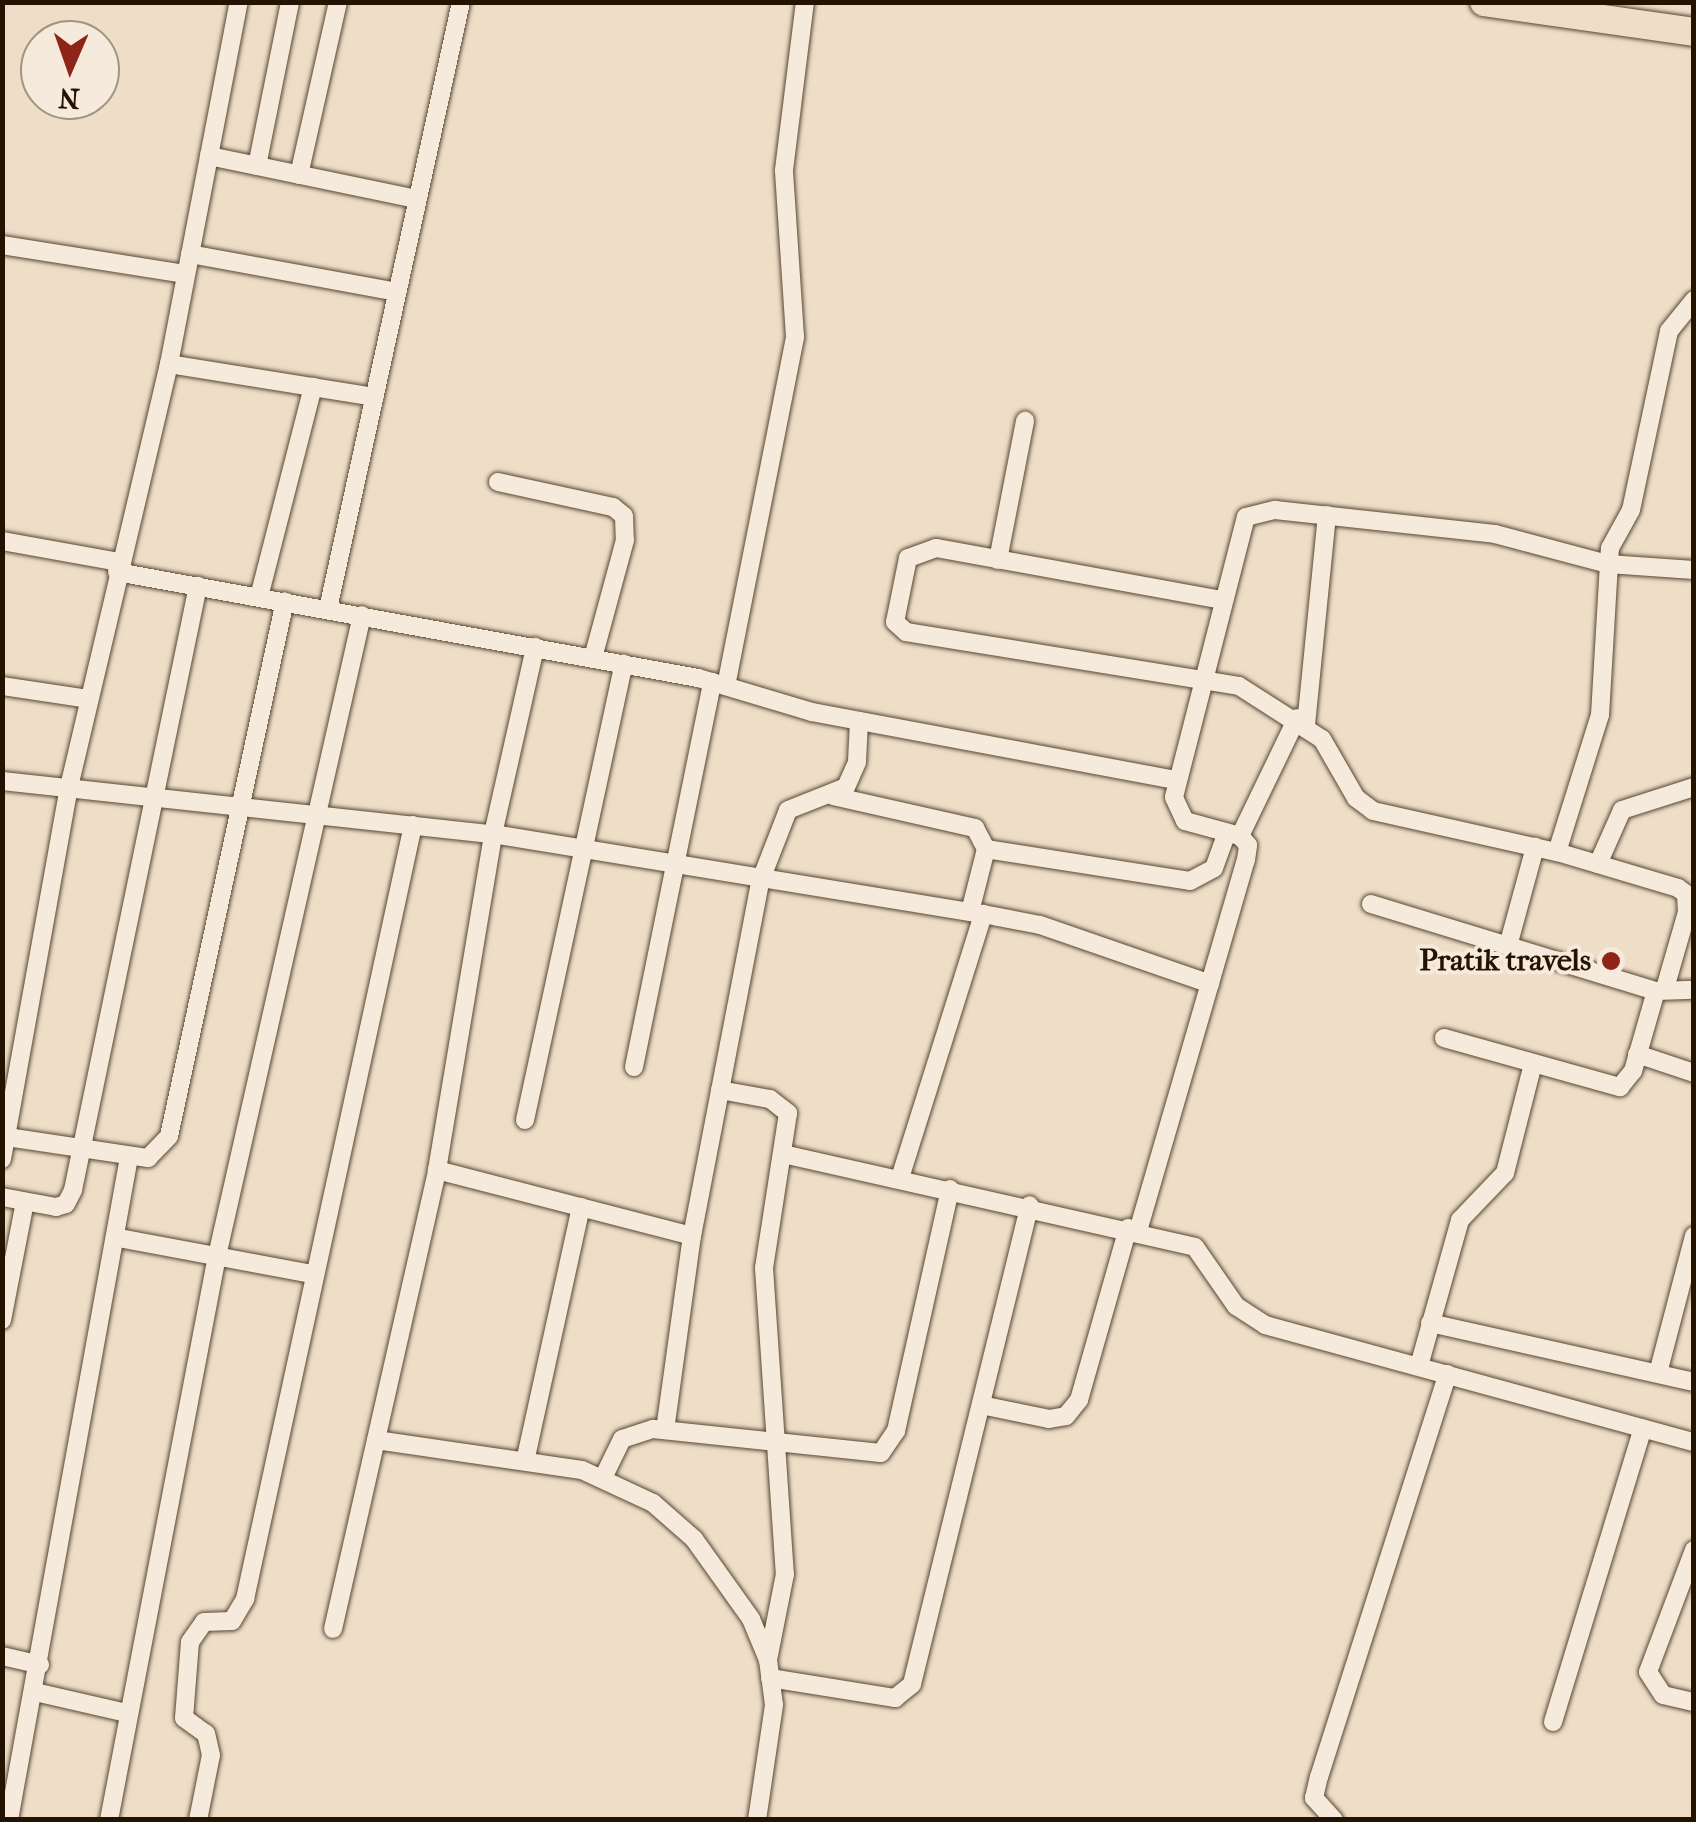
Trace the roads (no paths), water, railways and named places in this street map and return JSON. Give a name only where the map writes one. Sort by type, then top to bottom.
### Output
[{"type":"highway","points":[[1484,2],[1694,32]]},
{"type":"street","points":[[2,1159],[69,787],[169,364],[239,2]]},
{"type":"street","points":[[258,166],[290,2]]},
{"type":"street","points":[[300,175],[338,2]]},
{"type":"street","points":[[328,608],[461,2]]},
{"type":"street","points":[[634,1067],[795,337],[784,170],[805,2]]},
{"type":"street","points":[[209,156],[417,199]]},
{"type":"street","points":[[2,245],[186,274]]},
{"type":"street","points":[[190,254],[396,292]]},
{"type":"street","points":[[1556,852],[1600,715],[1608,564],[1636,492],[1669,330],[1694,300]]},
{"type":"street","points":[[169,364],[374,397]]},
{"type":"street","points":[[259,596],[313,387]]},
{"type":"street","points":[[998,560],[1026,422]]},
{"type":"street","points":[[498,482],[613,507],[624,516],[625,540],[593,658]]},
{"type":"street","points":[[981,1405],[1049,1418],[1066,1416],[1079,1400],[1210,984],[1248,845],[1234,835],[1185,821],[1174,797],[1246,518],[1275,510],[1496,534],[1608,564],[1694,570]]},
{"type":"street","points":[[986,849],[1190,881],[1214,868],[1301,722],[1327,515]]},
{"type":"street","points":[[2,549],[3,541],[198,586],[624,664],[859,721],[1177,780]]},
{"type":"street","points":[[1222,600],[936,548],[908,558],[898,628],[1203,676],[1239,686],[1301,722],[1336,760],[1356,798],[1374,811],[1556,852],[1686,894],[1661,990],[1620,1087],[1444,1038]]},
{"type":"street","points":[[2,1196],[25,1202],[66,1204],[198,586]]},
{"type":"street","points":[[7,1137],[129,1157],[159,1152],[168,1136],[285,601]]},
{"type":"street","points":[[109,1820],[126,1714],[217,1256],[320,818],[362,615]]},
{"type":"street","points":[[333,1629],[436,1170],[493,834],[535,647]]},
{"type":"street","points":[[525,1120],[588,851],[624,664]]},
{"type":"street","points":[[2,686],[89,700]]},
{"type":"street","points":[[664,1430],[692,1236],[760,882],[788,810],[833,796],[853,776],[859,721]]},
{"type":"street","points":[[2,781],[493,834],[760,882],[976,913],[1040,926],[1210,984]]},
{"type":"street","points":[[1598,864],[1622,810],[1694,787]]},
{"type":"street","points":[[833,796],[960,822],[976,828],[986,849],[976,913],[900,1178]]},
{"type":"street","points":[[198,1820],[211,1756],[206,1734],[184,1718],[190,1642],[204,1622],[232,1621],[245,1598],[312,1274],[414,826]]},
{"type":"street","points":[[1508,946],[1535,847]]},
{"type":"street","points":[[1371,904],[1661,990],[1694,990]]},
{"type":"street","points":[[1637,1054],[1694,1073]]},
{"type":"street","points":[[1419,1366],[1460,1220],[1504,1173],[1533,1064]]},
{"type":"street","points":[[720,1090],[781,1104],[788,1113],[764,1268],[772,1443],[785,1574],[769,1669],[770,1757],[757,1820]]},
{"type":"street","points":[[782,1154],[1030,1205],[1195,1247],[1245,1316],[1293,1335],[1694,1442]]},
{"type":"street","points":[[9,1820],[36,1692],[118,1238],[129,1157]]},
{"type":"street","points":[[436,1170],[692,1236]]},
{"type":"street","points":[[603,1478],[622,1439],[635,1431],[664,1430],[866,1454],[890,1444],[950,1188]]},
{"type":"street","points":[[2,1320],[25,1202]]},
{"type":"street","points":[[769,1669],[878,1696],[905,1693],[1030,1205]]},
{"type":"street","points":[[526,1458],[581,1208]]},
{"type":"street","points":[[1658,1374],[1694,1236]]},
{"type":"street","points":[[118,1238],[312,1274]]},
{"type":"street","points":[[1430,1323],[1694,1382]]},
{"type":"street","points":[[1334,1820],[1314,1798],[1319,1777],[1448,1374]]},
{"type":"street","points":[[1553,1722],[1643,1428]]},
{"type":"street","points":[[376,1440],[526,1458],[603,1478],[653,1502],[694,1539],[752,1619],[769,1669]]},
{"type":"street","points":[[1694,1550],[1648,1672],[1662,1695],[1694,1702]]},
{"type":"street","points":[[2,1656],[40,1665]]},
{"type":"street","points":[[36,1692],[126,1714]]},
{"type":"place","name":"Pratik travels","points":[[1611,961]]}]
